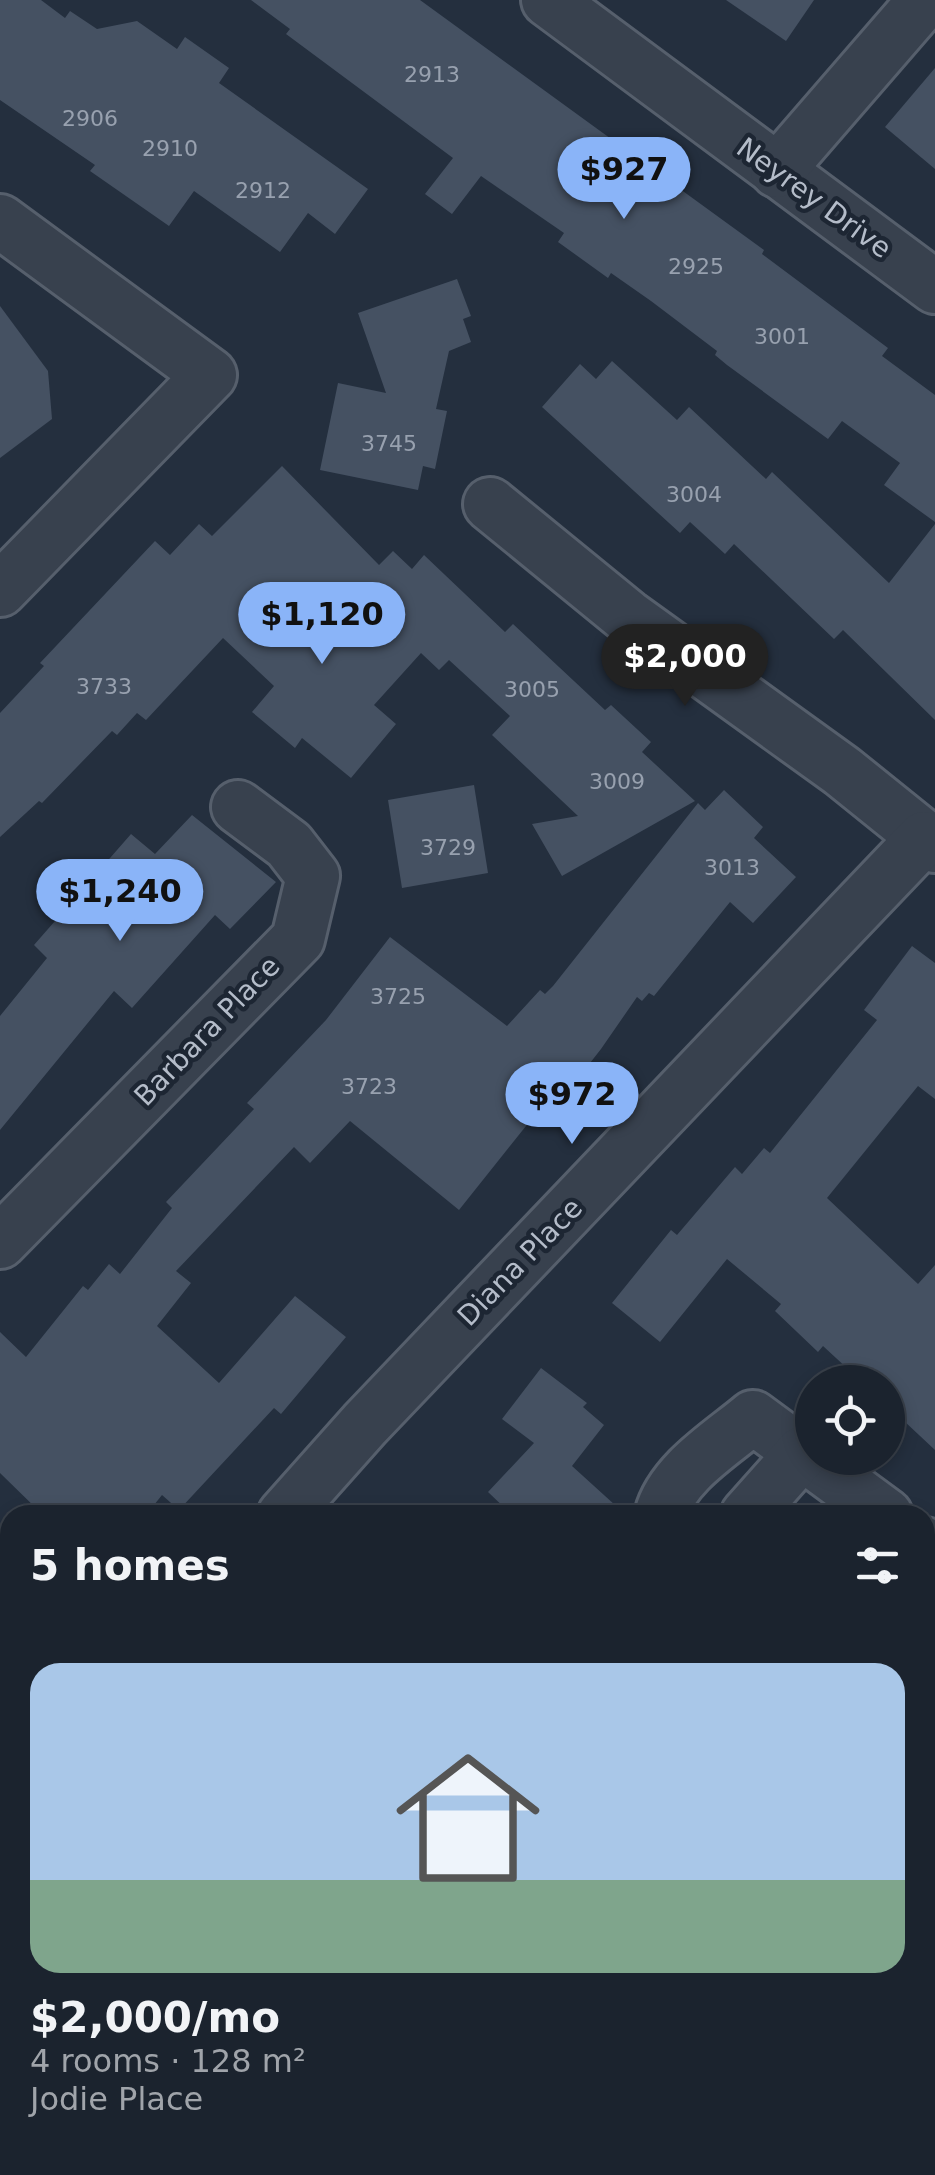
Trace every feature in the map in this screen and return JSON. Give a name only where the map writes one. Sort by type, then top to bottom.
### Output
[{"type":"street","name":"Neyrey Drive","points":[[548,0],[935,287]]},
{"type":"street","points":[[777,171],[925,0]]},
{"type":"street","points":[[0,221],[210,375],[0,590]]},
{"type":"street","points":[[490,504],[628,616],[842,771],[930,842]]},
{"type":"street","name":"Barbara Place","points":[[0,1242],[298,939],[313,876],[289,845],[238,807]]},
{"type":"street","name":"Diana Place","points":[[293,1505],[379,1410],[930,842]]},
{"type":"street","points":[[664,1505],[687,1473],[753,1418],[795,1448]]},
{"type":"street","points":[[756,1505],[795,1461]]},
{"type":"street","points":[[832,1475],[872,1505]]},
{"type":"building","points":[[0,0],[41,0],[65,18],[70,11],[97,29],[137,21],[177,49],[185,37],[229,68],[219,83],[368,189],[335,234],[308,213],[280,252],[194,191],[169,226],[90,171],[95,165],[0,100]]},
{"type":"building","points":[[251,0],[420,0],[764,250],[762,254],[888,348],[882,356],[935,395],[935,522],[884,485],[900,463],[842,421],[828,439],[727,365],[715,355],[717,351],[651,301],[611,273],[608,278],[558,242],[564,233],[481,176],[452,214],[425,194],[453,158],[286,34],[290,29]]},
{"type":"building","points":[[726,0],[814,0],[786,41]]},
{"type":"building","points":[[935,68],[935,169],[885,127]]},
{"type":"building","points":[[457,279],[471,316],[463,319],[471,342],[449,351],[436,409],[447,411],[435,469],[423,466],[418,490],[320,470],[338,383],[386,393],[358,313]]},
{"type":"building","points":[[0,306],[48,371],[52,419],[0,458]]},
{"type":"building","points":[[612,361],[677,420],[689,407],[766,479],[772,472],[889,583],[935,524],[935,720],[843,630],[834,639],[734,544],[725,554],[690,522],[680,533],[542,407],[580,364],[596,379]]},
{"type":"building","points":[[282,466],[379,565],[393,551],[412,569],[424,555],[505,632],[513,624],[605,710],[611,705],[651,742],[642,752],[695,801],[562,876],[532,824],[578,816],[492,735],[510,716],[449,660],[439,670],[421,653],[374,705],[396,724],[351,778],[302,738],[295,748],[252,712],[274,686],[223,638],[146,720],[137,713],[117,735],[112,731],[42,803],[39,801],[0,837],[0,713],[44,666],[40,663],[155,541],[170,555],[199,524],[212,536]]},
{"type":"building","points":[[474,785],[488,873],[402,888],[388,800]]},
{"type":"building","points":[[724,790],[763,827],[754,838],[796,877],[753,923],[730,902],[654,996],[649,993],[642,1001],[637,997],[565,1095],[558,1090],[550,1096],[459,1210],[350,1121],[310,1163],[294,1147],[176,1271],[191,1283],[157,1326],[219,1383],[295,1296],[346,1337],[281,1414],[274,1408],[184,1505],[173,1505],[162,1495],[154,1505],[33,1505],[0,1473],[0,1332],[26,1357],[83,1286],[88,1290],[109,1264],[120,1274],[172,1208],[166,1202],[254,1109],[247,1103],[326,1020],[390,937],[507,1026],[540,990],[545,994],[553,986],[698,803],[705,810]]},
{"type":"building","points":[[192,815],[276,882],[230,929],[215,915],[132,1008],[114,991],[0,1130],[0,1016],[47,958],[34,945],[131,834],[155,854]]},
{"type":"building","points":[[912,946],[935,963],[935,1099],[918,1086],[827,1198],[918,1284],[935,1265],[935,1450],[905,1422],[905,1365],[844,1365],[823,1346],[818,1352],[775,1311],[781,1304],[727,1259],[660,1342],[612,1303],[671,1230],[677,1235],[735,1167],[742,1174],[764,1148],[770,1153],[877,1020],[864,1010]]},
{"type":"building","points":[[541,1368],[587,1403],[583,1407],[604,1425],[572,1466],[615,1505],[502,1505],[488,1492],[534,1443],[502,1419]]}]
